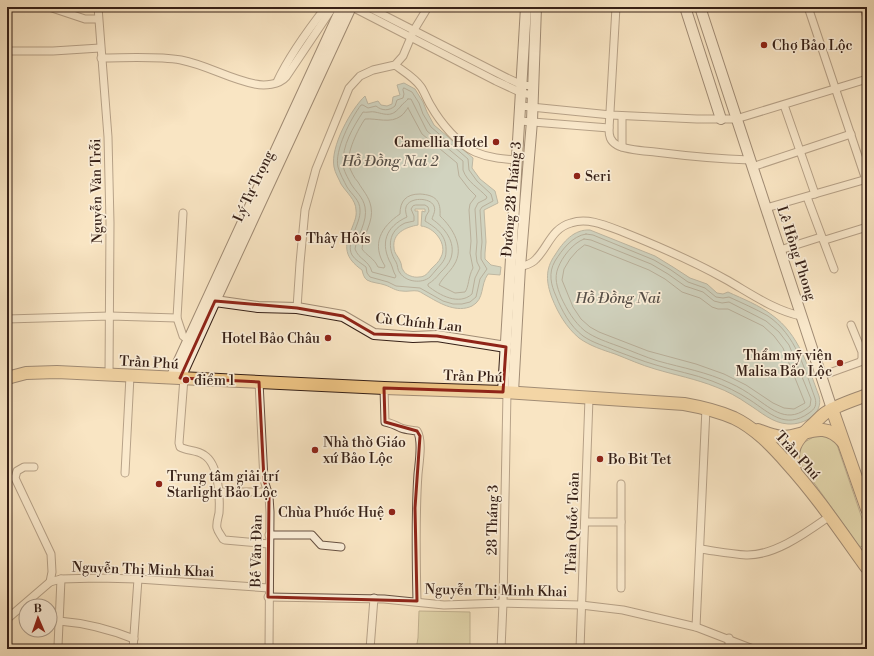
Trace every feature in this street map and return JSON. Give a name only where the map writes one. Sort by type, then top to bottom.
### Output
[{"type":"highway","name":"Trần Phú","points":[[7,378],[26,373],[57,372],[384,388],[508,392],[684,404],[706,408],[734,419],[748,427],[769,443],[808,487],[867,568]]},
{"type":"highway","points":[[795,472],[792,456],[794,448],[797,441],[805,432],[825,413],[867,395]]},
{"type":"highway","name":"Lê Hồng Phong","points":[[832,409],[867,509]]},
{"type":"highway","points":[[748,427],[767,434],[782,437],[823,430],[831,432],[844,443]]},
{"type":"highway","points":[[855,551],[867,552]]},
{"type":"street","points":[[50,7],[85,20],[98,19]]},
{"type":"street","name":"Nguyễn Văn Trỗi","points":[[98,7],[108,137],[110,223],[109,375]]},
{"type":"street","points":[[277,82],[281,73],[326,7]]},
{"type":"street","points":[[101,58],[180,60],[254,84],[272,85],[284,80],[333,7]]},
{"type":"street","name":"Lý Tự Trọng","points":[[178,378],[211,300],[342,7]]},
{"type":"street","points":[[352,7],[413,34],[522,89],[533,91]]},
{"type":"street","name":"Lý Tự Trọng","points":[[178,378],[188,340],[211,300],[352,7]]},
{"type":"street","points":[[368,7],[413,34]]},
{"type":"street","points":[[297,308],[305,210],[316,170],[349,88],[360,76],[373,70],[395,65],[403,56],[428,7]]},
{"type":"street","name":"Đường 28 Tháng 3","points":[[508,392],[506,347],[526,7]]},
{"type":"street","name":"Đường 28 Tháng 3","points":[[508,392],[532,122],[536,7]]},
{"type":"street","points":[[616,7],[609,128],[610,137],[618,145],[640,150],[751,164],[799,151],[851,134]]},
{"type":"street","points":[[685,7],[721,119]]},
{"type":"street","name":"Lê Hồng Phong","points":[[700,7],[832,409]]},
{"type":"street","points":[[766,208],[867,181],[808,7]]},
{"type":"street","points":[[864,7],[867,18]]},
{"type":"street","points":[[7,51],[53,51],[100,48]]},
{"type":"street","points":[[395,65],[420,85],[431,107],[458,140],[474,152],[495,159],[518,160]]},
{"type":"street","points":[[521,106],[622,116],[736,119],[867,79]]},
{"type":"street","points":[[784,105],[799,151],[821,237],[834,269]]},
{"type":"street","points":[[622,116],[622,146]]},
{"type":"street","points":[[520,121],[609,128]]},
{"type":"street","points":[[515,193],[526,194]]},
{"type":"street","points":[[183,213],[177,318],[183,336],[188,340]]},
{"type":"street","points":[[520,267],[528,265],[537,259],[561,227],[571,222],[594,222],[649,242],[678,255],[776,308],[801,316]]},
{"type":"street","points":[[780,250],[821,237],[825,240],[867,227]]},
{"type":"street","name":"Cù Chính Lan","points":[[211,300],[258,307],[297,308],[343,316],[374,334],[413,337],[437,336],[506,347]]},
{"type":"street","points":[[7,318],[110,316],[177,318]]},
{"type":"street","points":[[821,376],[860,362],[862,359],[862,352],[851,325]]},
{"type":"street","points":[[125,473],[130,376]]},
{"type":"street","points":[[178,378],[180,447],[204,455],[211,461],[215,470],[219,492],[219,514],[217,527],[223,539],[269,544]]},
{"type":"street","name":"Bế Văn Đàn","points":[[259,382],[264,480],[269,496],[269,649]]},
{"type":"street","points":[[384,388],[385,422],[394,424],[400,428],[418,431],[420,436],[415,508],[417,601]]},
{"type":"street","name":"28 Tháng 3","points":[[501,649],[508,392]]},
{"type":"street","name":"Trần Quốc Toản","points":[[580,649],[589,398]]},
{"type":"street","points":[[696,627],[706,408]]},
{"type":"street","points":[[34,467],[24,467],[17,471],[15,478],[51,554],[52,572],[50,582]]},
{"type":"street","points":[[621,484],[621,588]]},
{"type":"street","points":[[219,492],[268,492]]},
{"type":"street","points":[[700,549],[747,555],[763,552],[787,544],[830,516]]},
{"type":"street","points":[[585,522],[622,522]]},
{"type":"street","points":[[269,534],[312,535],[321,545],[341,547]]},
{"type":"street","points":[[61,579],[58,621],[90,625],[113,630],[134,639]]},
{"type":"street","name":"Nguyễn Thị Minh Khai","points":[[7,619],[50,582],[61,579],[138,579],[269,588]]},
{"type":"street","points":[[133,649],[138,579]]},
{"type":"street","name":"Nguyễn Thị Minh Khai","points":[[268,597],[374,598],[417,601],[444,605],[503,603],[581,605],[623,610],[696,627],[728,638],[753,649]]},
{"type":"street","points":[[370,649],[374,598]]},
{"type":"street","points":[[58,638],[58,646]]},
{"type":"street","points":[[728,638],[729,649]]},
{"type":"highlighted area","points":[[215,301],[297,308],[343,316],[374,334],[437,336],[506,347],[503,392],[384,388],[385,422],[417,431],[420,436],[415,508],[417,601],[268,597],[269,496],[264,480],[259,382],[180,378]]},
{"type":"shaded area","points":[[815,436],[827,436],[836,442],[867,533],[867,548],[859,546],[798,458],[800,445]]},
{"type":"shaded area","points":[[419,611],[470,612],[470,649],[416,649]]},
{"type":"water","name":"Hồ Đồng Nai 2","points":[[404,83],[415,89],[434,125],[473,158],[472,168],[480,179],[495,191],[498,203],[484,210],[486,242],[485,259],[491,265],[501,267],[500,275],[488,274],[479,300],[472,306],[466,308],[461,309],[449,307],[418,291],[400,291],[383,284],[369,281],[364,277],[362,270],[356,266],[347,252],[347,241],[355,219],[356,206],[353,199],[341,184],[335,171],[335,149],[338,139],[348,119],[359,102],[365,96],[368,104],[378,101],[381,105],[387,106],[392,104],[393,97],[400,95],[397,85]],"holes":[[[415,209],[425,209],[425,212],[422,211],[421,226],[431,229],[435,233],[441,242],[443,252],[439,260],[426,274],[421,277],[415,277],[408,275],[402,269],[401,262],[394,248],[394,243],[395,238],[401,232],[409,227],[418,225],[418,211],[415,211]]]},
{"type":"water","name":"Hồ Đồng Nai","points":[[584,230],[590,230],[655,256],[690,278],[707,284],[717,293],[723,294],[728,292],[756,305],[772,315],[789,332],[802,352],[819,396],[819,408],[816,413],[800,423],[788,424],[777,422],[728,392],[701,382],[645,366],[597,348],[574,334],[563,320],[552,298],[548,281],[548,271],[549,265],[565,241],[574,234]]},
{"type":"place","name":"Chợ Bảo Lộc","points":[[764,45]]},
{"type":"place","name":"Camellia Hotel","points":[[496,142]]},
{"type":"place","name":"Seri","points":[[577,176]]},
{"type":"place","name":"Thây Hôís","points":[[298,238]]},
{"type":"place","name":"Hotel Bảo Châu","points":[[328,338]]},
{"type":"place","name":"Thẩm mỹ viện Malisa Bảo Lộc","points":[[840,363]]},
{"type":"place","name":"điểm 1","points":[[186,380]]},
{"type":"place","name":"Nhà thờ Giáo xứ Bảo Lộc","points":[[315,450]]},
{"type":"place","name":"Bo Bit Tet","points":[[600,459]]},
{"type":"place","name":"Trung tâm giải trí Starlight Bảo Lộc","points":[[159,484]]},
{"type":"place","name":"Chùa Phước Huệ","points":[[392,512]]}]
